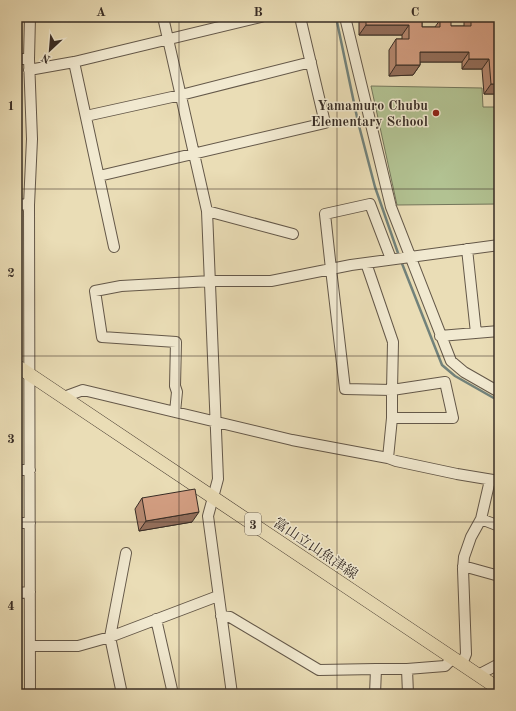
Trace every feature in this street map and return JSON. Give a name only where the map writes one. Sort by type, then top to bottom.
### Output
[{"type":"main road","name":"富山立山魚津線","points":[[17,366],[497,688]]},
{"type":"street","points":[[30,17],[29,70],[32,139],[29,205],[30,694]]},
{"type":"street","points":[[163,17],[207,211],[218,480],[214,499],[208,516],[232,694]]},
{"type":"street","points":[[29,70],[74,62],[261,17]]},
{"type":"street","points":[[98,176],[326,123],[300,17]]},
{"type":"street","points":[[345,17],[391,208],[407,257],[451,361],[464,372],[499,392]]},
{"type":"street","points":[[17,59],[29,59]]},
{"type":"street","points":[[74,62],[114,247]]},
{"type":"street","points":[[86,116],[181,95],[311,62]]},
{"type":"street","points":[[17,204],[29,205]]},
{"type":"street","points":[[392,259],[370,204],[325,214],[345,389],[392,390],[445,382],[453,418],[392,418]]},
{"type":"street","points":[[207,211],[293,234]]},
{"type":"street","points":[[175,412],[177,392],[175,386],[176,342],[102,337],[95,291],[121,286],[211,281],[271,281],[366,263],[499,245]]},
{"type":"street","points":[[467,249],[476,333]]},
{"type":"street","points":[[366,263],[393,342],[392,418],[388,458]]},
{"type":"street","points":[[440,336],[499,331]]},
{"type":"street","points":[[64,397],[83,390],[292,440],[494,480],[481,519],[471,537],[463,566],[466,654],[457,661],[445,666],[407,669],[319,670],[230,617],[221,616]]},
{"type":"street","points":[[17,470],[30,470]]},
{"type":"street","points":[[481,519],[499,526]]},
{"type":"street","points":[[17,523],[30,523]]},
{"type":"street","points":[[122,694],[110,637],[126,553]]},
{"type":"street","points":[[463,566],[499,576]]},
{"type":"street","points":[[17,593],[30,592]]},
{"type":"street","points":[[30,646],[78,646],[110,637],[218,596]]},
{"type":"street","points":[[156,619],[173,694]]},
{"type":"street","points":[[478,675],[496,665]]},
{"type":"street","points":[[375,694],[376,669]]},
{"type":"street","points":[[407,669],[408,694]]},
{"type":"green space","points":[[371,86],[482,88],[483,107],[499,107],[499,204],[397,205]]},
{"type":"building","points":[[366,17],[422,17],[422,27],[440,27],[440,20],[451,19],[451,26],[471,26],[471,17],[499,17],[499,84],[491,84],[489,59],[469,59],[469,52],[420,52],[420,65],[396,65],[396,39],[409,39],[409,25],[366,25]]},
{"type":"building","points":[[195,489],[199,512],[146,521],[142,498]]},
{"type":"waterway","points":[[336,17],[358,122],[375,187],[399,256]]},
{"type":"waterway","points":[[401,261],[442,365],[455,376],[499,401]]},
{"type":"waterway","points":[[498,661],[496,649],[499,630]]},
{"type":"waterway","points":[[495,682],[499,673]]},
{"type":"waterway","points":[[491,694],[493,689]]},
{"type":"place","name":"Yamamuro Chubu Elementary School","points":[[436,113]]}]
